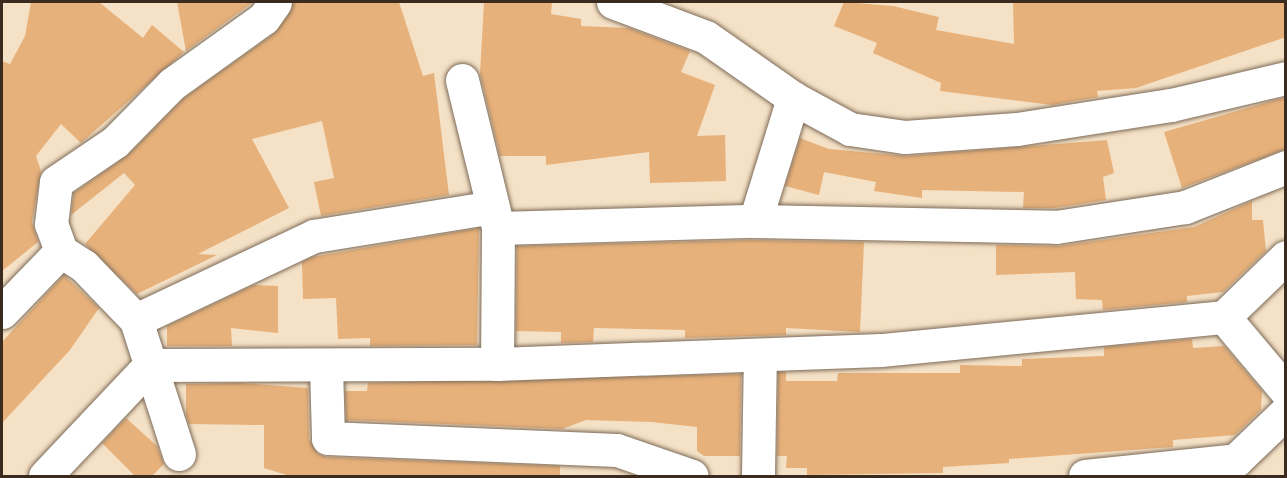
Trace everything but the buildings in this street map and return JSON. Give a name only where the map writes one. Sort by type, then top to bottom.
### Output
[{"type":"street","points":[[179,454],[136,320],[84,266],[61,251],[51,224],[56,182],[115,142],[172,84],[264,18],[275,2]]},
{"type":"street","points":[[614,2],[706,37],[793,98],[850,129],[905,137],[1028,128],[1171,105],[1286,78]]},
{"type":"street","points":[[462,81],[496,217],[497,364]]},
{"type":"street","points":[[755,220],[793,98]]},
{"type":"street","points":[[136,320],[314,236],[496,217],[755,220],[896,227],[1121,220],[1185,207],[1286,167]]},
{"type":"street","points":[[2,312],[61,251]]},
{"type":"street","points":[[45,477],[150,365],[497,364],[834,354],[1224,317],[1286,257]]},
{"type":"street","points":[[1224,317],[1286,391]]},
{"type":"street","points":[[758,477],[760,355]]},
{"type":"street","points":[[326,366],[328,438],[618,450],[692,477]]},
{"type":"street","points":[[1084,477],[1206,470],[1236,460],[1286,412]]}]
